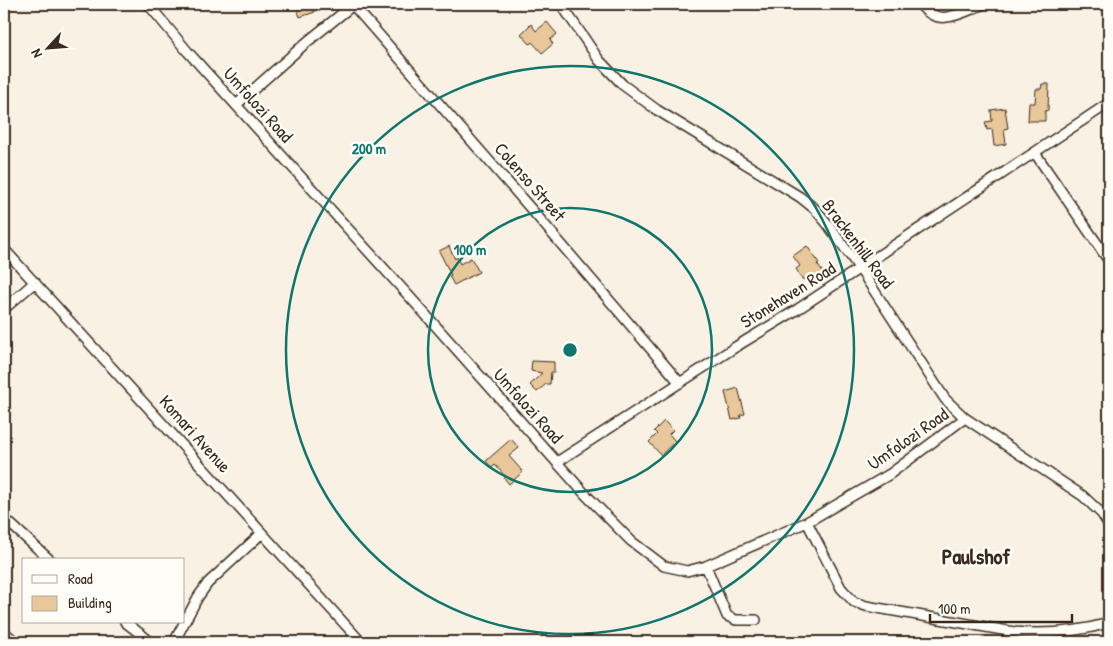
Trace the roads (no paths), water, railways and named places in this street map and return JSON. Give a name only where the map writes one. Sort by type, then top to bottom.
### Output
[{"type":"street","name":"Umfolozi Road","points":[[148,4],[188,52],[557,462],[631,541],[664,566],[687,571],[706,566],[807,522],[890,474],[965,418]]},
{"type":"street","points":[[236,105],[353,4]]},
{"type":"street","name":"Colenso Street","points":[[353,4],[680,383]]},
{"type":"street","name":"Brackenhill Road","points":[[561,4],[599,60],[623,85],[657,110],[800,197],[815,209],[860,269],[945,399],[965,418],[1083,496],[1102,514],[1109,525]]},
{"type":"street","points":[[920,4],[928,14],[942,18],[953,16],[984,4]]},
{"type":"street","name":"Stonehaven Road","points":[[557,462],[860,269],[1109,103]]},
{"type":"street","points":[[1035,153],[1109,261]]},
{"type":"street","name":"Komari Avenue","points":[[4,249],[361,642]]},
{"type":"street","points":[[4,309],[35,282]]},
{"type":"street","points":[[4,518],[48,558]]},
{"type":"street","points":[[807,522],[841,588],[854,602],[866,606],[1014,632],[1037,634],[1081,631],[1109,623]]},
{"type":"street","points":[[185,621],[198,597],[208,584],[262,533]]},
{"type":"street","points":[[706,566],[727,616],[736,620],[756,620]]},
{"type":"street","points":[[128,624],[151,642]]},
{"type":"street","points":[[174,642],[184,624]]},
{"type":"street","points":[[4,632],[16,642]]},
{"type":"district","name":"Paulshof","points":[[976,556]]}]
